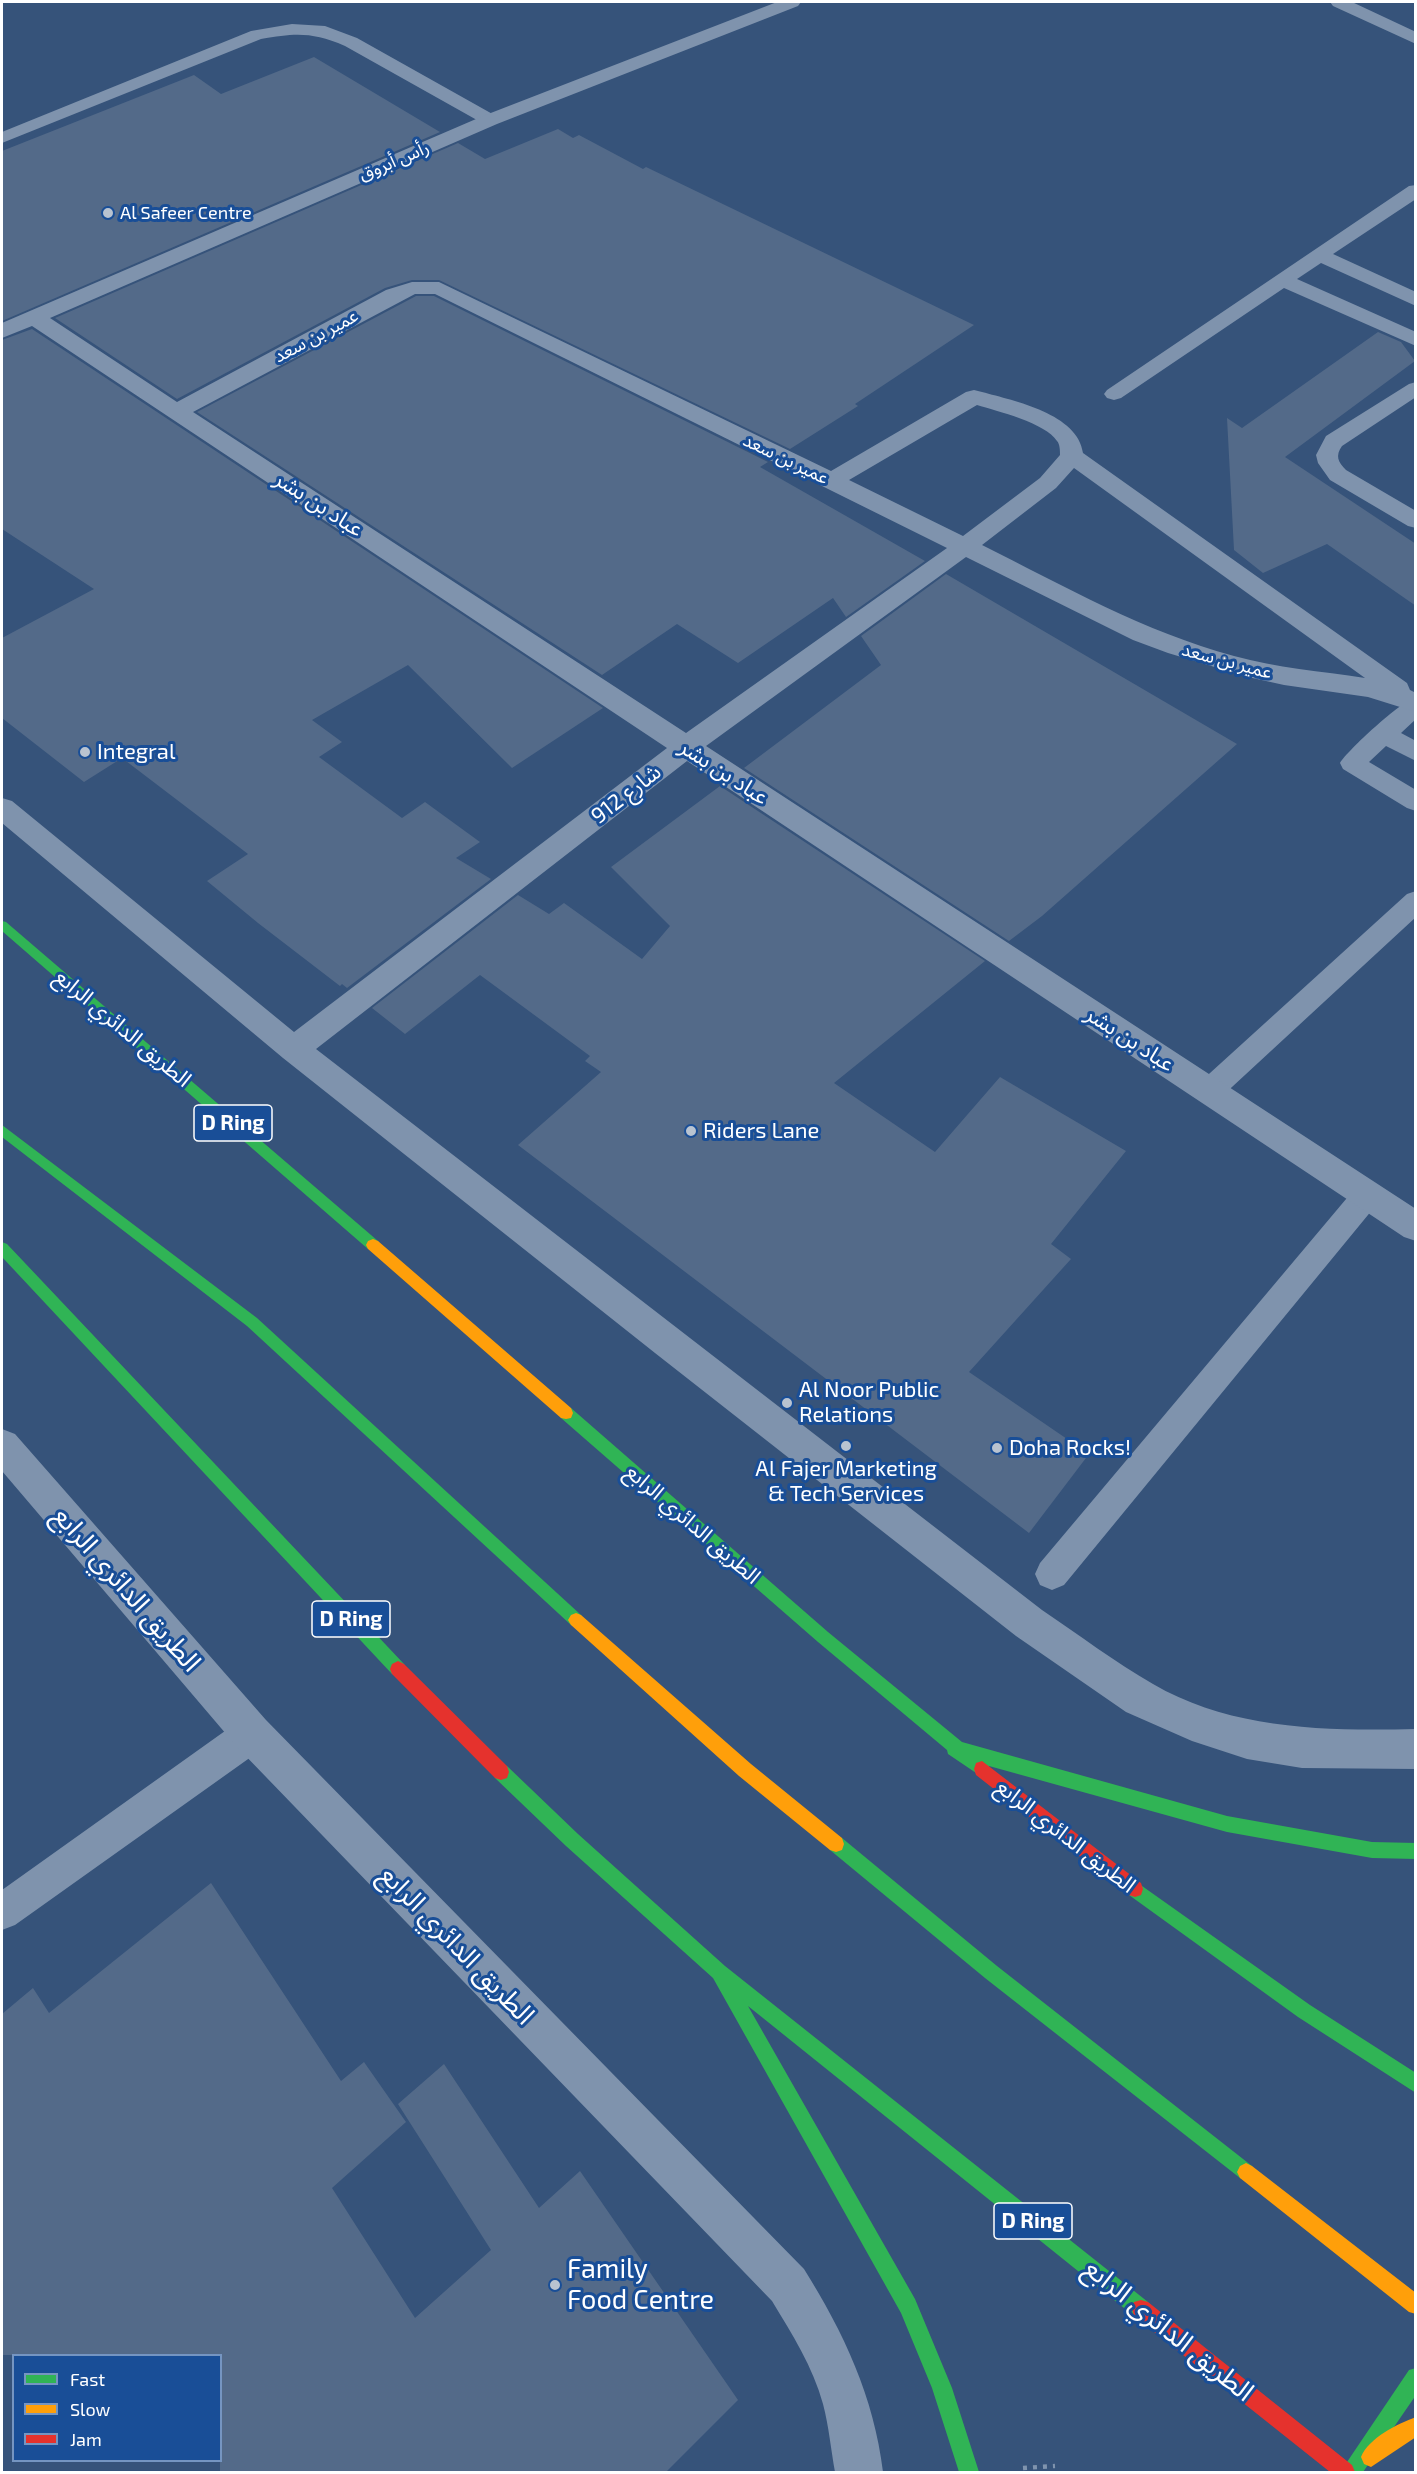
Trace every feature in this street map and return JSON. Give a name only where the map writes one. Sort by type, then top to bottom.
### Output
[{"type":"main road","name":"الطريق الدائري الرابع","points":[[2,925],[185,1081],[745,1570],[954,1748],[1099,1863],[1227,1957],[1328,2028],[1416,2084]]},
{"type":"main road","points":[[2,1130],[252,1323],[560,1606],[753,1778],[1000,1979],[1416,2305]]},
{"type":"main road","name":"الطريق الدائري الرابع","points":[[2,1248],[439,1712],[572,1840],[719,1971],[1346,2472]]},
{"type":"main road","points":[[954,1748],[1227,1824],[1372,1850],[1416,1851]]},
{"type":"main road","points":[[719,1971],[876,2244],[908,2306],[928,2348],[954,2418],[969,2472]]},
{"type":"main road","points":[[1353,2472],[1416,2377]]},
{"type":"main road","points":[[1353,2472],[1384,2445],[1416,2426]]},
{"type":"street","name":"رأس أبروق","points":[[2,331],[490,120],[792,2]]},
{"type":"street","points":[[1339,2],[1416,39]]},
{"type":"street","name":"عمير بن سعد","points":[[177,411],[394,295],[412,288],[439,288],[1142,634],[1188,652],[1236,666],[1286,676],[1372,688],[1416,703]]},
{"type":"street","name":"عباد بن بشر","points":[[33,316],[1414,1224]]},
{"type":"street","points":[[838,477],[974,397],[1002,404],[1049,424],[1065,434],[1071,444],[1072,456],[1416,703]]},
{"type":"street","name":"شارع 912","points":[[294,1049],[687,747],[964,547],[1048,483],[1072,456]]},
{"type":"street","points":[[2,808],[294,1049],[658,1335],[1011,1608],[1140,1698],[1192,1722],[1247,1739],[1302,1748],[1416,1749]]},
{"type":"street","name":"الطريق الدائري الرابع","points":[[2,1445],[252,1734],[788,2285],[814,2326],[835,2371],[851,2421],[859,2472]]},
{"type":"lane","points":[[2,138],[257,35],[292,29],[325,31],[351,42],[490,120]]},
{"type":"lane","points":[[1114,394],[1416,190]]},
{"type":"lane","points":[[1319,255],[1416,300]]},
{"type":"lane","points":[[1282,280],[1416,340]]},
{"type":"lane","points":[[1416,388],[1334,441],[1328,449],[1326,458],[1329,467],[1338,475],[1416,521]]},
{"type":"lane","points":[[1416,703],[1352,763],[1416,802]]},
{"type":"lane","points":[[1383,733],[1416,753]]},
{"type":"lane","points":[[1209,1091],[1416,901]]},
{"type":"lane","points":[[1052,1574],[1367,1195]]},
{"type":"lane","points":[[2,1912],[252,1734]]},
{"type":"building","name":"Al Safeer Centre","points":[[314,57],[440,132],[2,321],[2,151],[194,75],[221,94]]},
{"type":"building","points":[[558,129],[573,138],[579,135],[643,169],[646,167],[974,325],[855,404],[858,406],[790,449],[439,280],[412,280],[385,288],[177,399],[55,318],[458,143],[485,159]]},
{"type":"building","points":[[416,296],[434,296],[768,462],[760,467],[925,561],[846,617],[833,598],[738,663],[677,624],[602,675],[197,412]]},
{"type":"building","points":[[32,329],[603,708],[512,768],[408,665],[312,720],[342,742],[319,757],[402,818],[425,802],[480,842],[456,858],[491,879],[347,988],[342,984],[340,986],[207,881],[248,854],[122,758],[84,782],[2,718],[2,638],[94,589],[2,529],[2,340]]},
{"type":"building","points":[[1378,332],[1401,342],[1415,361],[1285,457],[1416,544],[1416,606],[1327,544],[1263,573],[1234,550],[1227,418],[1242,428]]},
{"type":"building","points":[[946,574],[1237,744],[1042,916],[1009,941],[744,768],[881,665],[861,636]]},
{"type":"building","points":[[720,786],[985,961],[834,1083],[935,1152],[1000,1077],[1126,1151],[1051,1244],[1071,1259],[969,1372],[1089,1454],[1029,1533],[518,1145],[601,1072],[585,1061],[590,1056],[480,975],[405,1034],[372,1008],[518,895],[549,914],[564,903],[642,959],[670,926],[611,867]]},
{"type":"building","points":[[211,1883],[341,2081],[364,2062],[406,2122],[332,2188],[415,2318],[491,2250],[398,2104],[444,2064],[539,2208],[580,2171],[738,2400],[666,2472],[220,2472],[220,2462],[222,2462],[222,2354],[2,2355],[2,2014],[33,1988],[49,2013]]},
{"type":"traffic: fast","points":[[2,925],[373,1245]]},
{"type":"traffic: fast","points":[[2,1130],[252,1322],[576,1620]]},
{"type":"traffic: fast","points":[[2,1248],[398,1669]]},
{"type":"traffic: fast","points":[[566,1413],[823,1637],[982,1769]]},
{"type":"traffic: fast","points":[[954,1748],[1227,1824],[1372,1850],[1416,1851]]},
{"type":"traffic: fast","points":[[501,1772],[572,1840],[719,1972],[1141,2309]]},
{"type":"traffic: fast","points":[[836,1844],[991,1972],[1246,2172]]},
{"type":"traffic: fast","points":[[1135,1889],[1304,2011],[1416,2084]]},
{"type":"traffic: fast","points":[[719,1972],[908,2306],[942,2388],[969,2472]]},
{"type":"traffic: fast","points":[[1352,2472],[1416,2377]]},
{"type":"traffic: slow","points":[[373,1245],[566,1413]]},
{"type":"traffic: slow","points":[[576,1620],[745,1770],[836,1844]]},
{"type":"traffic: slow","points":[[1246,2172],[1416,2305]]},
{"type":"traffic: slow","points":[[1371,2457],[1384,2445],[1416,2426]]},
{"type":"traffic: jam","points":[[398,1669],[501,1772]]},
{"type":"traffic: jam","points":[[982,1769],[1135,1889]]},
{"type":"traffic: jam","points":[[1141,2309],[1345,2472]]},
{"type":"place","name":"Al Safeer Centre","points":[[108,213]]},
{"type":"place","name":"Integral","points":[[85,752]]},
{"type":"place","name":"Riders Lane","points":[[691,1131]]},
{"type":"place","name":"Al Noor Public Relations","points":[[787,1403]]},
{"type":"place","name":"Al Fajer Marketing & Tech Services","points":[[846,1446]]},
{"type":"place","name":"Doha Rocks!","points":[[997,1448]]},
{"type":"place","name":"Family Food Centre","points":[[555,2285]]}]
